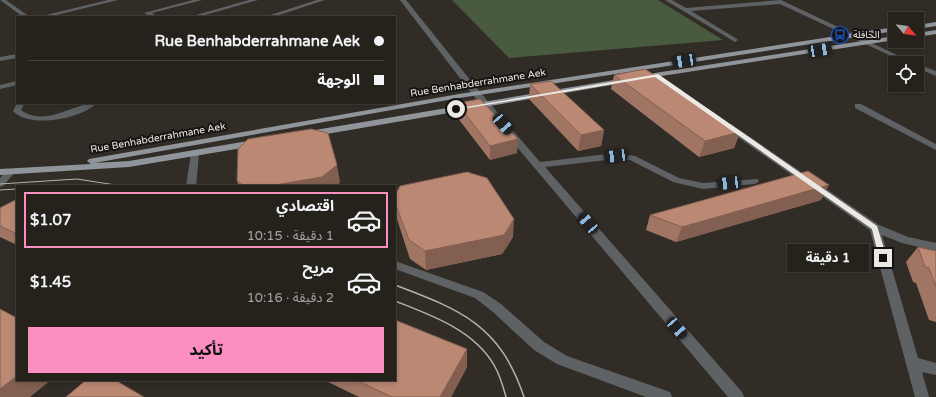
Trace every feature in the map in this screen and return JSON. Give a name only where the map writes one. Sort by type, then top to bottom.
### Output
[{"type":"main road","points":[[924,26],[936,24]]},
{"type":"main road","name":"Rue Benhabderrahmane Aek","points":[[41,169],[476,94],[888,31]]},
{"type":"main road","points":[[924,34],[936,32]]},
{"type":"main road","name":"Rue Benhabderrahmane Aek","points":[[302,135],[485,104],[506,99],[888,39]]},
{"type":"main road","name":"Rue Benhabderrahmane Aek","points":[[5,172],[129,164],[264,142]]},
{"type":"street","points":[[2,0],[26,16]]},
{"type":"street","points":[[45,16],[114,0]]},
{"type":"street","points":[[153,16],[147,13],[199,0]]},
{"type":"street","points":[[198,16],[255,0]]},
{"type":"street","points":[[270,16],[322,0]]},
{"type":"street","points":[[403,0],[476,94],[737,397]]},
{"type":"street","points":[[668,0],[735,40]]},
{"type":"street","points":[[686,10],[779,1],[895,56]]},
{"type":"street","points":[[0,59],[16,56]]},
{"type":"street","points":[[924,69],[936,74]]},
{"type":"street","points":[[656,75],[688,98]]},
{"type":"street","points":[[0,87],[16,83]]},
{"type":"street","points":[[20,104],[17,111],[20,115],[41,118],[72,112],[91,104]]},
{"type":"street","points":[[858,106],[936,147]]},
{"type":"street","points":[[720,120],[875,228],[906,240],[936,247]]},
{"type":"street","points":[[192,185],[195,154]]},
{"type":"street","points":[[538,165],[616,156],[632,158],[676,180],[703,186],[754,181]]},
{"type":"street","points":[[0,184],[5,172]]},
{"type":"street","points":[[875,228],[922,397]]},
{"type":"street","points":[[396,265],[478,296],[498,308],[539,346],[562,360],[665,397]]},
{"type":"street","points":[[913,363],[936,369]]},
{"type":"green space","points":[[452,0],[658,0],[723,40],[509,58]]},
{"type":"building","points":[[645,69],[740,132],[705,141],[614,75]]},
{"type":"building","points":[[551,81],[604,130],[581,135],[530,84]]},
{"type":"building","points":[[480,99],[518,139],[490,146],[457,103]]},
{"type":"building","points":[[311,129],[328,133],[337,165],[322,177],[275,185],[243,185],[237,181],[238,149],[248,139]]},
{"type":"building","points":[[808,171],[829,185],[682,227],[650,215]]},
{"type":"building","points":[[467,172],[487,178],[514,219],[504,235],[425,251],[409,240],[396,206],[396,193],[400,186]]},
{"type":"building","points":[[16,200],[16,234],[0,226],[0,208]]},
{"type":"building","points":[[918,247],[936,251],[936,287],[929,268],[925,267]]},
{"type":"building","points":[[0,309],[16,317],[16,377],[0,389]]},
{"type":"building","points":[[396,320],[467,349],[440,397],[392,397],[358,381],[396,381]]},
{"type":"building","points":[[85,381],[117,381],[144,397],[66,397]]},
{"type":"tram line","points":[[0,184],[77,179],[116,185]]},
{"type":"tram line","points":[[0,190],[16,189]]},
{"type":"tram line","points":[[396,285],[440,303],[475,323],[490,337],[503,353],[514,373],[524,397]]},
{"type":"tram line","points":[[396,301],[437,318],[463,333],[475,342],[494,365],[500,377],[506,397]]},
{"type":"place","name":"الحافلة","points":[[840,35]]},
{"type":"route","points":[[456,109],[506,99],[656,75],[875,228],[883,258]]}]
